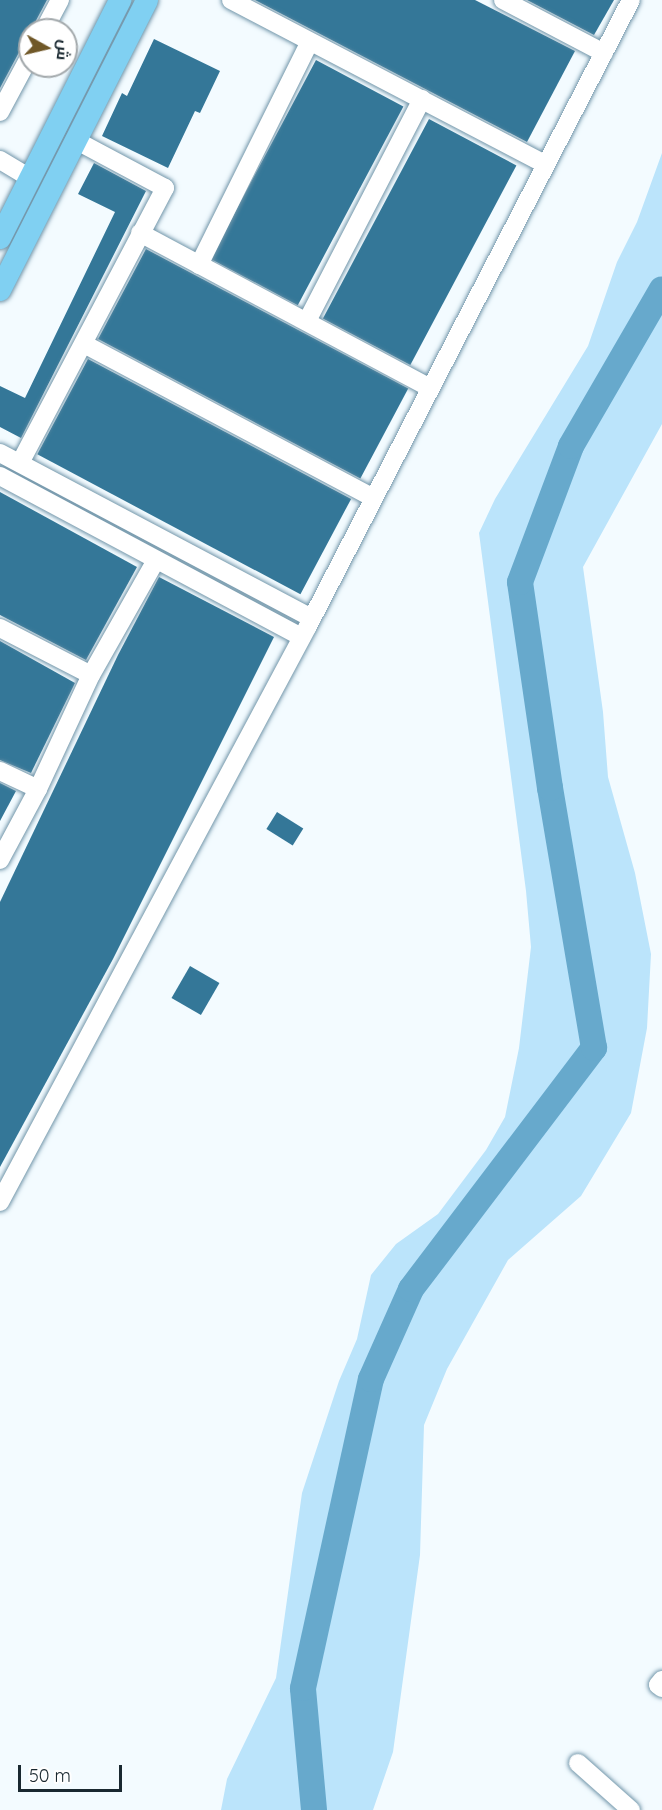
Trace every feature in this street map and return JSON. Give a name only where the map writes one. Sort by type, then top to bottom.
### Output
[{"type":"main road","points":[[0,238],[120,0]]},
{"type":"main road","points":[[0,290],[147,0]]},
{"type":"street","points":[[50,18],[60,0]]},
{"type":"street","points":[[231,0],[309,43],[545,164]]},
{"type":"street","points":[[503,0],[604,52]]},
{"type":"street","points":[[0,1202],[312,618],[631,0]]},
{"type":"street","points":[[200,265],[309,43]]},
{"type":"street","points":[[0,112],[18,78]]},
{"type":"street","points":[[307,321],[422,99]]},
{"type":"street","points":[[20,463],[165,188],[77,141]]},
{"type":"street","points":[[0,160],[30,178]]},
{"type":"street","points":[[140,233],[430,388]]},
{"type":"street","points":[[84,344],[374,498]]},
{"type":"street","points":[[0,453],[312,618]]},
{"type":"street","points":[[0,476],[302,637]]},
{"type":"street","points":[[0,860],[38,789],[92,675],[156,560]]},
{"type":"street","points":[[0,628],[92,675]]},
{"type":"street","points":[[0,771],[38,789]]},
{"type":"street","points":[[662,1680],[658,1685],[662,1688]]},
{"type":"street","points":[[578,1763],[631,1810]]},
{"type":"shaded area","points":[[662,153],[662,424],[583,567],[603,712],[608,777],[635,873],[651,954],[647,1028],[631,1113],[581,1196],[508,1260],[447,1369],[424,1425],[420,1555],[393,1752],[373,1810],[221,1810],[227,1779],[276,1678],[302,1493],[339,1381],[357,1339],[371,1275],[396,1244],[438,1214],[486,1150],[505,1117],[519,1048],[531,947],[526,891],[479,533],[495,499],[588,346],[617,262],[637,222]]},
{"type":"building","points":[[0,0],[47,0],[37,18],[18,18],[18,54],[0,88]]},
{"type":"building","points":[[255,0],[475,0],[575,51],[527,142]]},
{"type":"building","points":[[527,0],[614,0],[594,35]]},
{"type":"building","points":[[154,39],[220,71],[200,113],[195,111],[168,168],[102,136],[122,93],[127,96]]},
{"type":"building","points":[[316,60],[403,106],[298,305],[210,259]]},
{"type":"building","points":[[429,119],[516,165],[410,365],[323,319]]},
{"type":"building","points":[[94,163],[146,191],[21,438],[0,427],[0,386],[25,398],[115,212],[78,194]]},
{"type":"building","points":[[146,249],[408,388],[360,478],[98,339]]},
{"type":"building","points":[[88,359],[351,499],[300,594],[37,454]]},
{"type":"building","points":[[0,492],[137,567],[86,660],[0,615]]},
{"type":"building","points":[[159,577],[274,637],[113,959],[0,1167],[0,902],[118,655]]},
{"type":"building","points":[[0,641],[75,683],[31,773],[0,760]]},
{"type":"building","points":[[0,783],[16,791],[0,821]]},
{"type":"building","points":[[277,812],[303,828],[293,845],[266,829]]},
{"type":"building","points":[[190,966],[219,983],[201,1015],[172,998]]},
{"type":"waterway","points":[[314,1810],[303,1688],[371,1379],[411,1289],[594,1048],[550,788],[520,582],[571,446],[662,289]]}]
